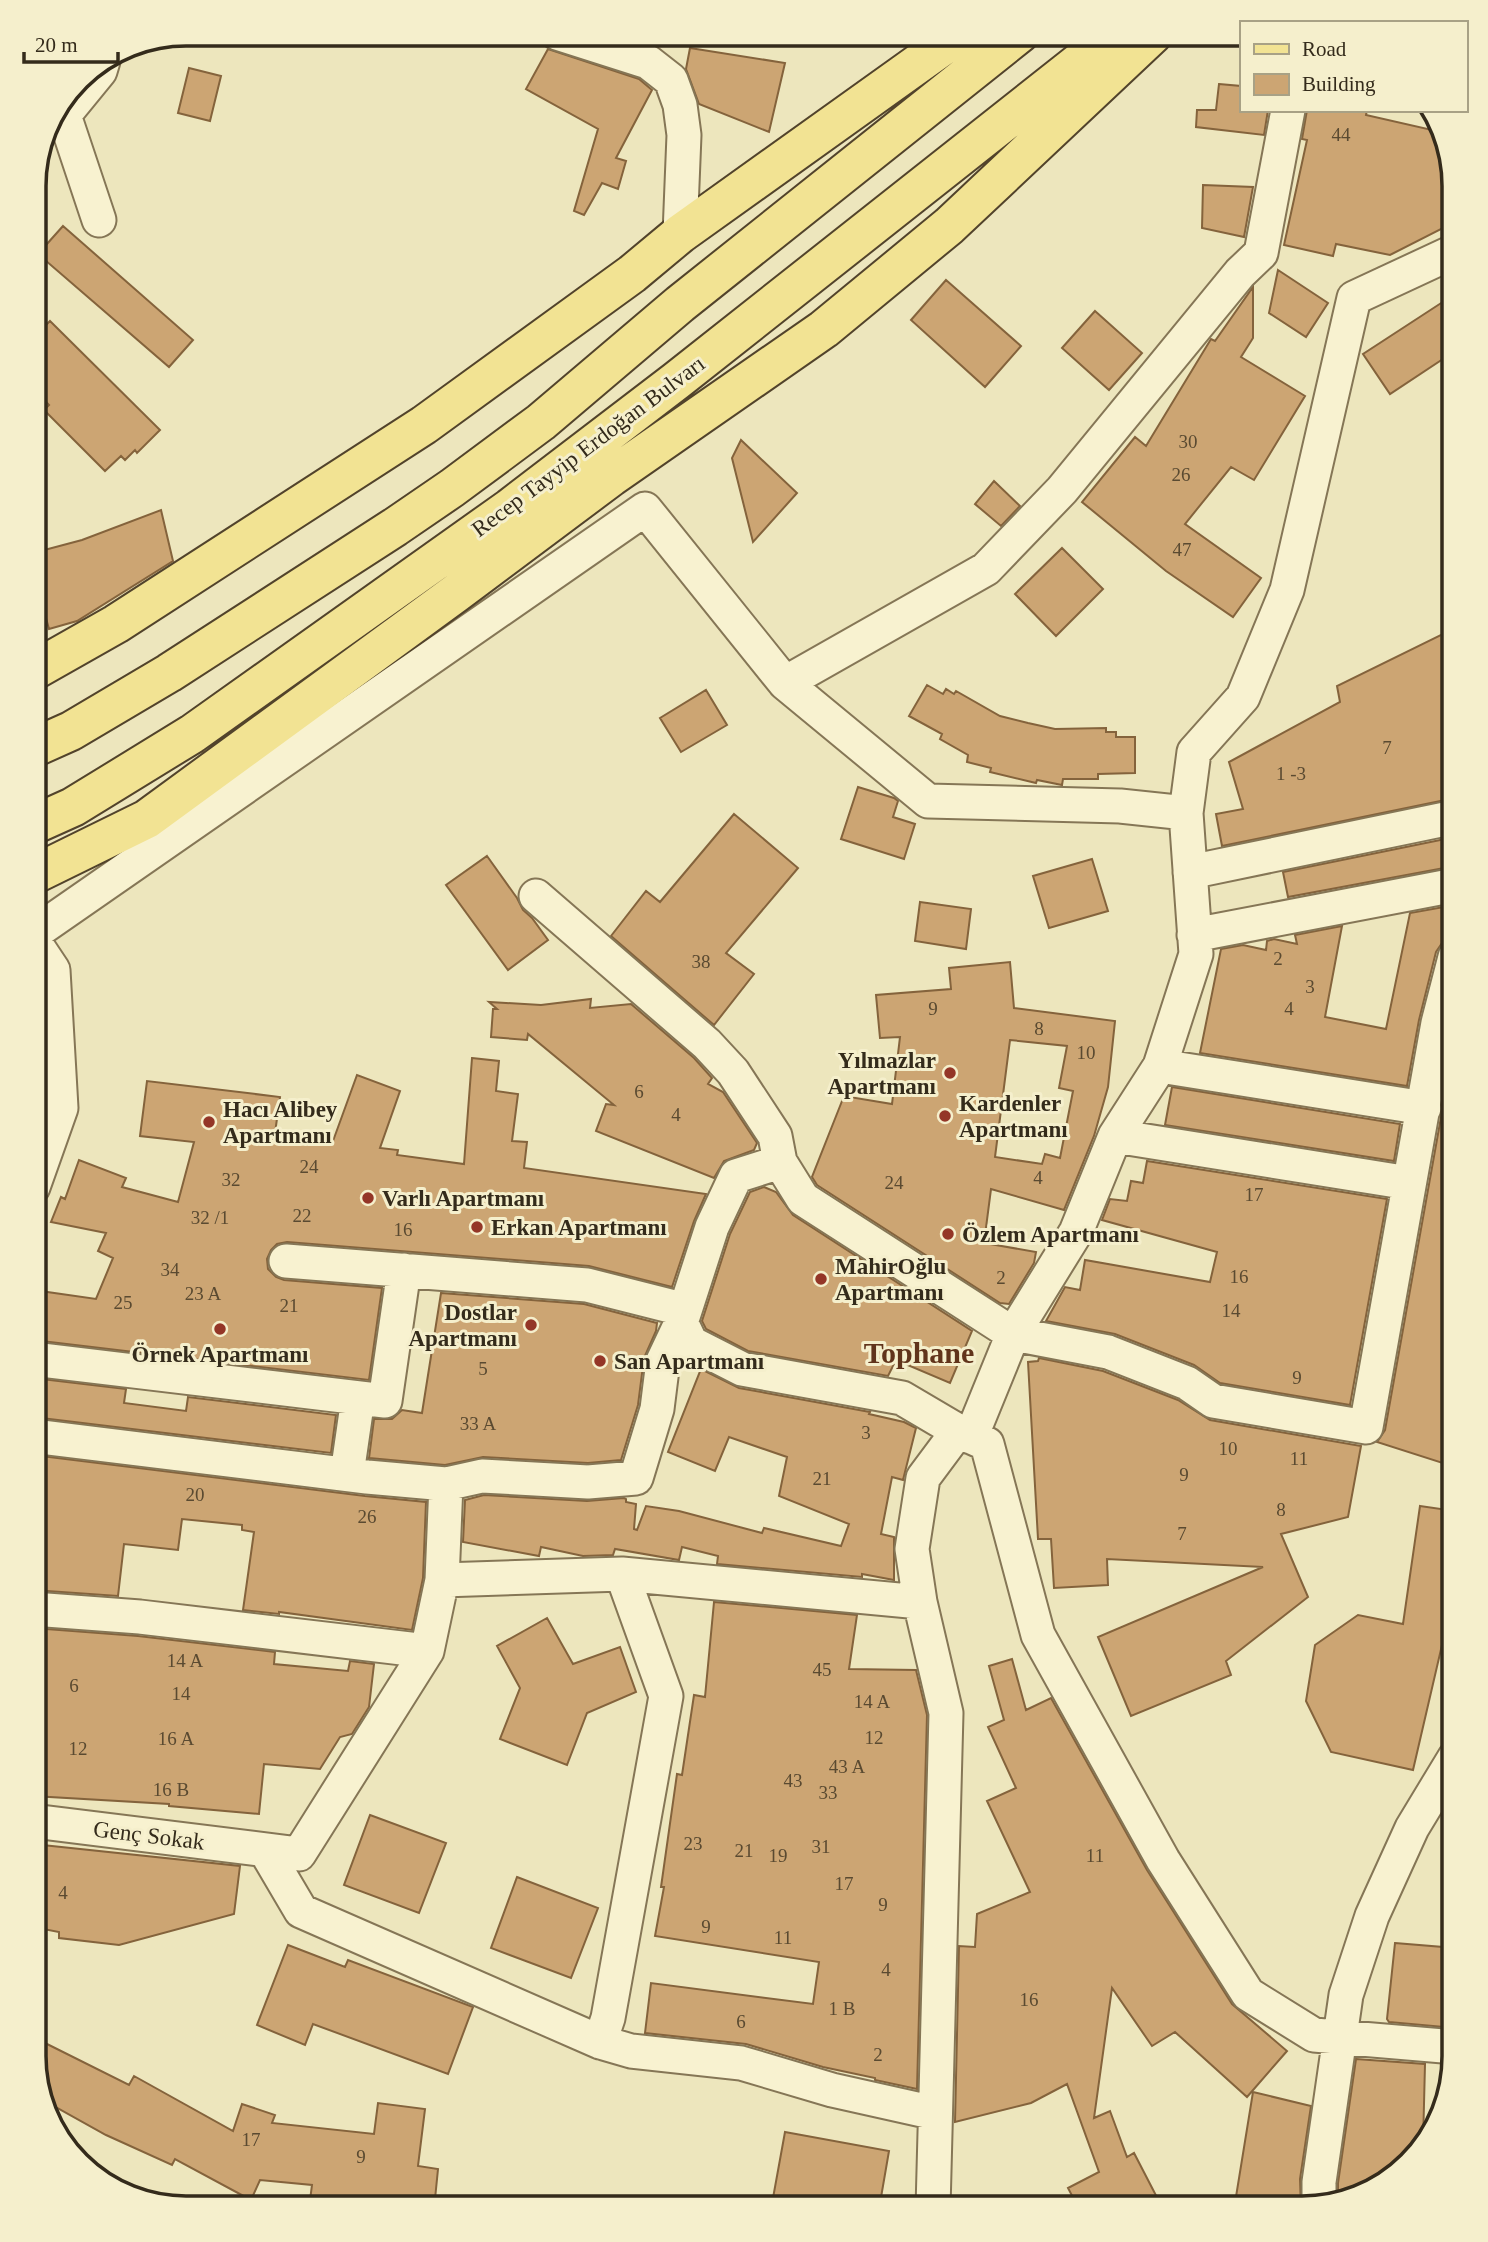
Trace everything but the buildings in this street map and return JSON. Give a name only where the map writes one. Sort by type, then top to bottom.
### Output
[{"type":"main road","points":[[46,664],[116,624],[424,425],[632,274],[680,234],[944,46]]},
{"type":"main road","name":"Recep Tayyip Erdoğan Bulvarı","points":[[46,742],[169,673],[395,527],[541,422],[680,304],[1004,46]]},
{"type":"main road","name":"Recep Tayyip Erdoğan Bulvarı","points":[[46,819],[73,807],[192,734],[532,491],[676,381],[1100,46]]},
{"type":"main road","points":[[46,869],[147,819],[611,477],[824,328],[949,226],[1140,46]]},
{"type":"street","points":[[599,46],[648,61],[671,80],[680,105],[684,135],[680,234]]},
{"type":"street","points":[[71,105],[90,83]]},
{"type":"street","points":[[785,683],[986,569],[1062,490],[1240,273],[1261,253],[1288,112]]},
{"type":"street","points":[[58,129],[99,220]]},
{"type":"street","points":[[933,2196],[946,1713],[920,1602],[912,1549],[923,1478],[965,1434],[1013,1334],[1076,1232],[1115,1136],[1160,1066],[1196,954],[1186,813],[1194,752],[1243,697],[1287,590],[1354,298],[1442,257]]},
{"type":"street","points":[[46,925],[645,509],[785,683],[928,801],[1120,806],[1186,813]]},
{"type":"street","points":[[1190,872],[1442,820]]},
{"type":"street","points":[[1194,935],[1442,887]]},
{"type":"street","points":[[536,896],[707,1044],[733,1072],[775,1136],[780,1162],[803,1199],[1013,1334],[1108,1352],[1187,1383],[1213,1401],[1366,1427],[1442,1007]]},
{"type":"street","points":[[46,960],[53,970],[47,1109]]},
{"type":"street","points":[[1160,1066],[1424,1108]]},
{"type":"street","points":[[1115,1136],[1409,1183]]},
{"type":"street","points":[[46,1438],[446,1484],[482,1476],[589,1482],[636,1478],[657,1409],[663,1361],[681,1323],[712,1227],[736,1176],[780,1162]]},
{"type":"street","points":[[286,1261],[587,1285],[674,1307],[691,1343],[742,1369],[902,1398],[987,1444],[1038,1634],[1163,1860],[1248,1994],[1314,2035],[1442,2046]]},
{"type":"street","points":[[46,1361],[385,1401],[404,1270]]},
{"type":"street","points":[[347,1474],[358,1398]]},
{"type":"street","points":[[46,1610],[140,1617],[427,1651],[442,1580],[446,1484]]},
{"type":"street","points":[[442,1580],[622,1574],[920,1602]]},
{"type":"street","points":[[600,2042],[608,2018],[666,1696],[622,1574]]},
{"type":"street","name":"Genç Sokak","points":[[46,1823],[299,1854],[427,1651]]},
{"type":"street","points":[[1319,2195],[1346,1995],[1373,1916],[1412,1828],[1442,1778]]},
{"type":"street","points":[[265,1850],[301,1911],[600,2042],[631,2051],[741,2063],[832,2090],[935,2113]]},
{"type":"place","name":"Yılmazlar Apartmanı","points":[[950,1073]]},
{"type":"place","name":"Kardenler Apartmanı","points":[[945,1116]]},
{"type":"place","name":"Hacı Alibey Apartmanı","points":[[209,1122]]},
{"type":"place","name":"Varlı Apartmanı","points":[[368,1198]]},
{"type":"place","name":"Erkan Apartmanı","points":[[477,1227]]},
{"type":"place","name":"Özlem Apartmanı","points":[[948,1234]]},
{"type":"place","name":"MahirOğlu Apartmanı","points":[[821,1279]]},
{"type":"place","name":"Dostlar Apartmanı","points":[[531,1325]]},
{"type":"place","name":"Örnek Apartmanı","points":[[220,1329]]},
{"type":"place","name":"San Apartmanı","points":[[600,1361]]},
{"type":"district","name":"Tophane","points":[[919,1353]]}]
